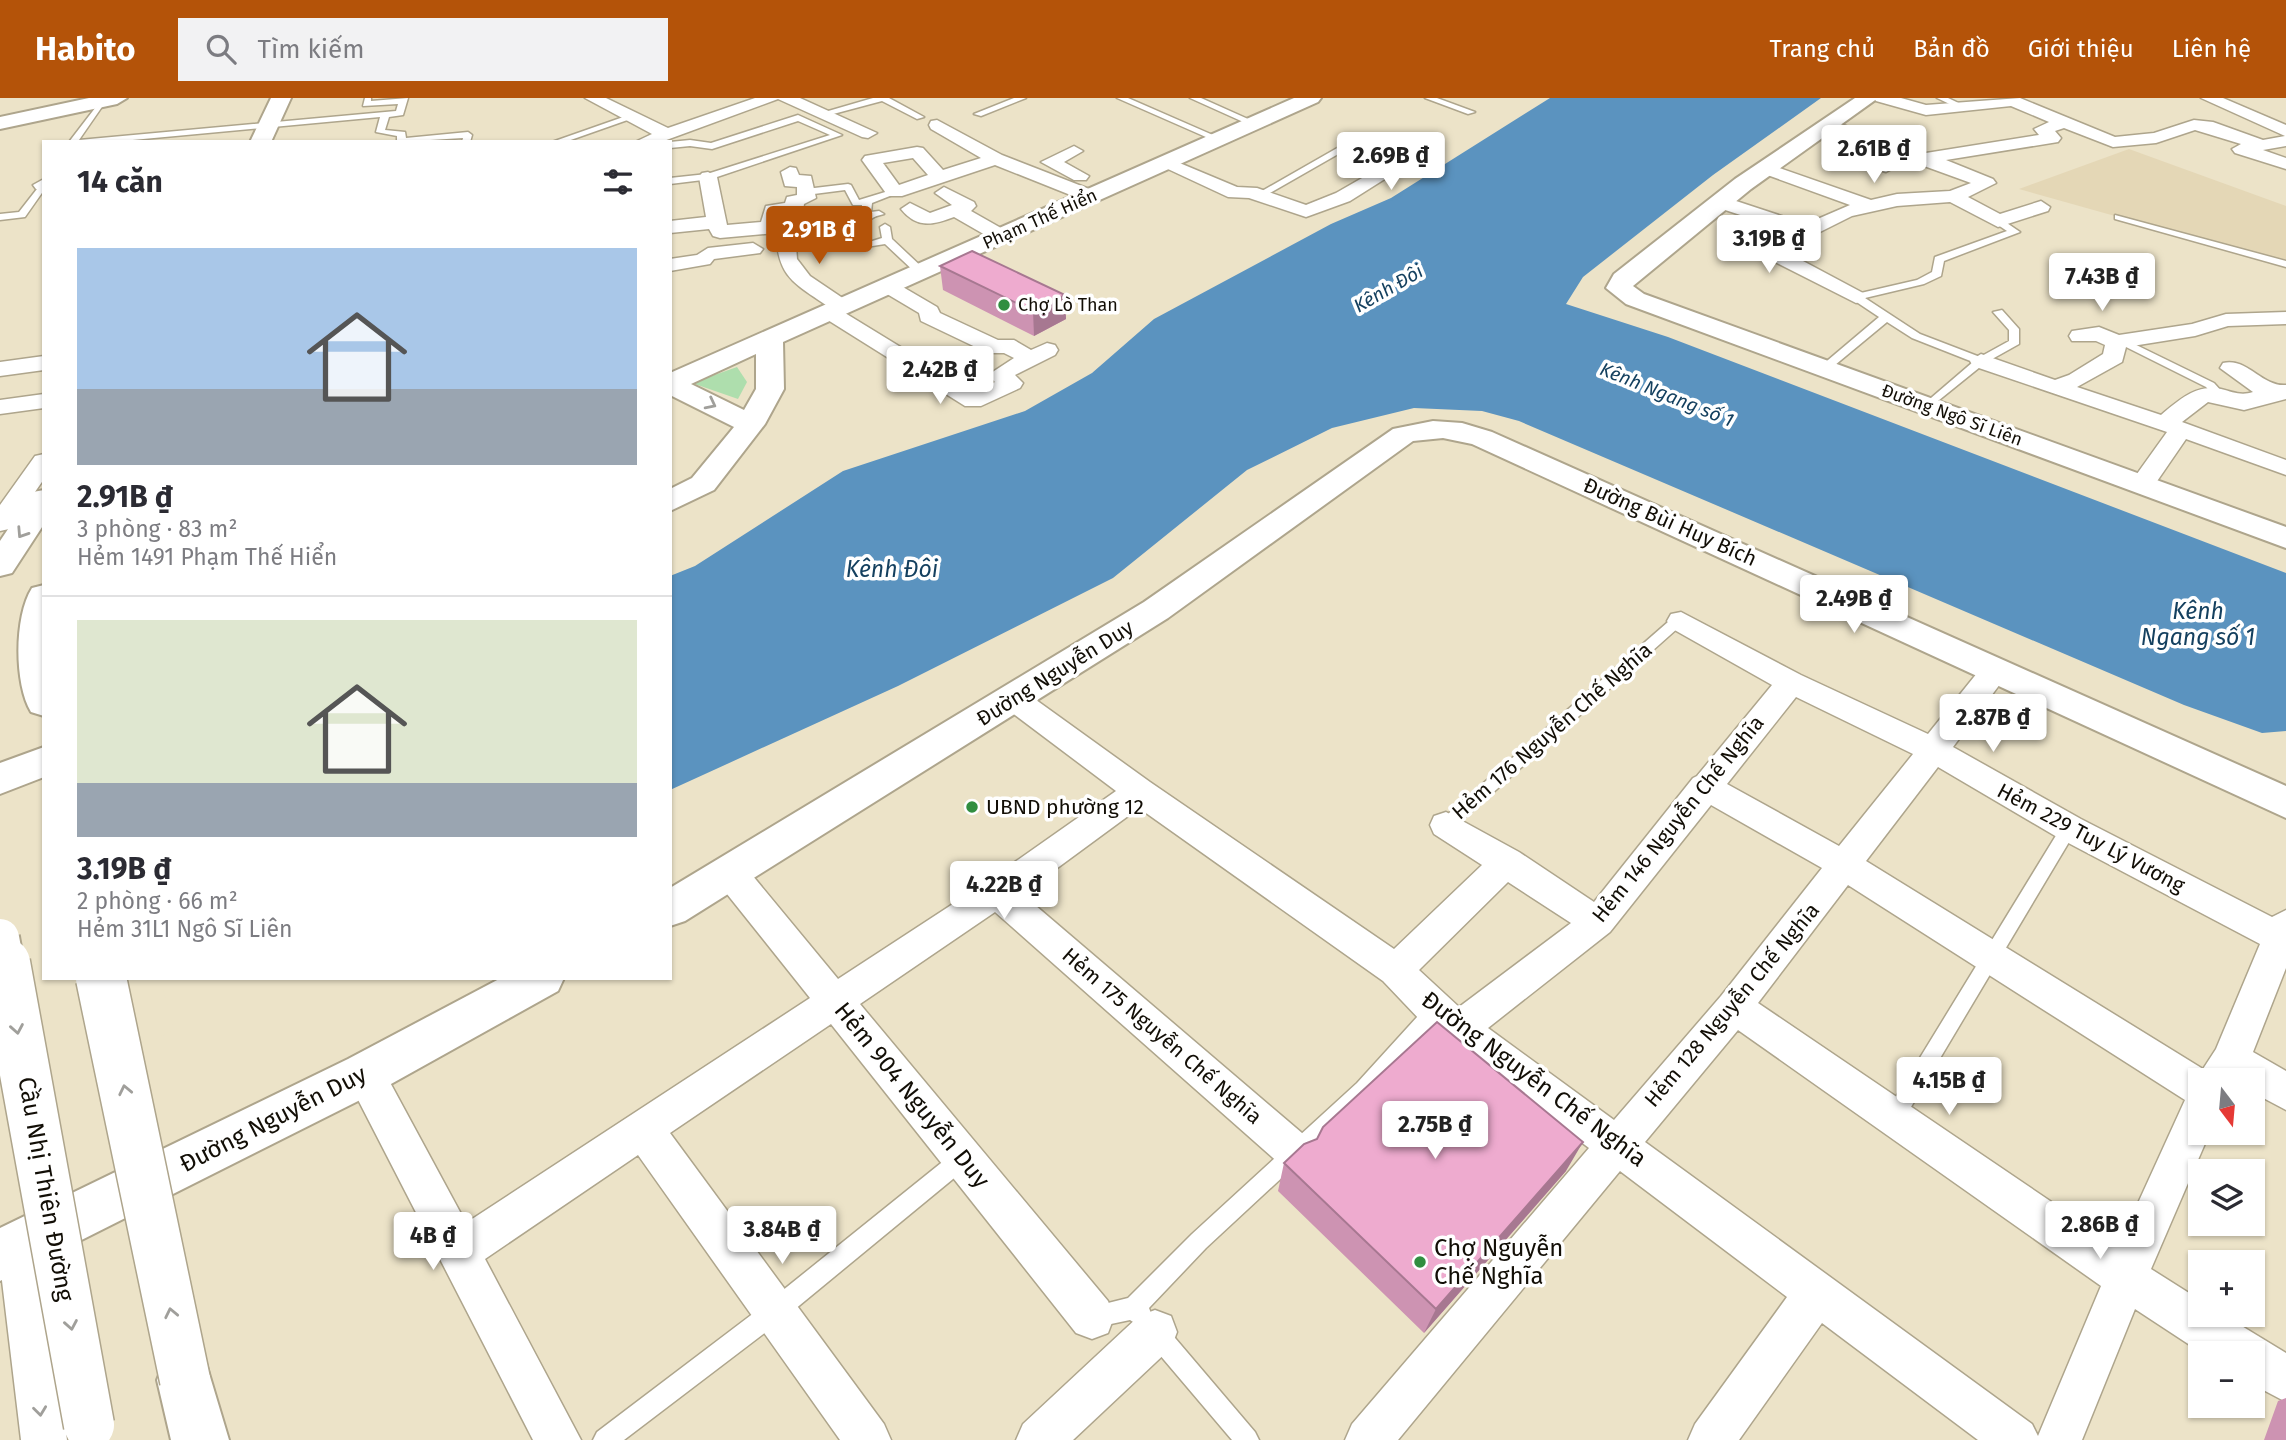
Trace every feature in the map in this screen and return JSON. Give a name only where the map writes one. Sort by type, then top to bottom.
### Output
[{"type":"street","points":[[263,134],[281,98]]},
{"type":"street","points":[[593,98],[632,117],[668,140],[771,98]]},
{"type":"street","points":[[786,98],[821,118],[868,133]]},
{"type":"street","name":"Phạm Thế Hiển","points":[[672,382],[771,341],[1311,98]]},
{"type":"street","points":[[1720,202],[1868,98]]},
{"type":"street","points":[[1882,98],[1926,110],[2009,99],[2113,142],[2156,138],[2194,125],[2207,126],[2258,144]]},
{"type":"street","points":[[2209,98],[2286,131]]},
{"type":"street","points":[[0,123],[107,99]]},
{"type":"street","points":[[2246,114],[2273,108]]},
{"type":"street","points":[[1921,157],[2052,138],[2043,129],[2066,122]]},
{"type":"street","points":[[937,125],[996,159],[1098,193]]},
{"type":"street","points":[[1828,125],[1987,183],[1953,196],[1897,200],[1845,212],[1807,231],[1774,254],[1856,297]]},
{"type":"street","points":[[2286,141],[2242,149],[2286,164]]},
{"type":"street","points":[[1074,151],[1050,162],[1098,193]]},
{"type":"street","points":[[911,209],[928,220],[967,206],[942,185],[917,152],[871,160],[895,192],[942,185],[996,159]]},
{"type":"street","points":[[1164,163],[1236,193],[1250,192],[1307,211],[1343,197],[1383,164]]},
{"type":"street","points":[[1765,168],[1870,206]]},
{"type":"street","points":[[790,172],[791,182],[804,180],[807,198],[794,201],[796,207],[773,210],[787,260],[803,280],[836,310],[973,401],[1012,383],[999,375],[1038,354],[1006,345],[996,348],[929,316],[930,311],[889,287]]},
{"type":"street","points":[[708,177],[720,232],[780,234]]},
{"type":"street","points":[[1953,196],[1998,221],[2041,207]]},
{"type":"street","points":[[1720,202],[1807,231]]},
{"type":"street","name":"Đường Ngô Sĩ Liên","points":[[1720,202],[1623,279],[1619,288],[1635,299],[2286,538]]},
{"type":"street","points":[[672,265],[703,260],[708,254],[870,210]]},
{"type":"street","points":[[956,210],[1001,236]]},
{"type":"street","points":[[672,227],[716,222]]},
{"type":"street","points":[[2080,336],[2099,334],[2119,341],[2195,330],[2226,320],[2286,318]]},
{"type":"street","points":[[672,501],[703,484],[751,424],[770,389],[771,341]]},
{"type":"street","points":[[2054,387],[2077,380],[2113,357],[2119,341]]},
{"type":"street","points":[[672,354],[702,368]]},
{"type":"street","points":[[1981,361],[2173,426],[2286,468]]},
{"type":"street","points":[[0,369],[42,363]]},
{"type":"street","points":[[2231,368],[2278,393]]},
{"type":"street","name":"Phạm Thế Hiển","points":[[672,384],[751,424]]},
{"type":"street","points":[[2142,485],[2173,426],[2200,394],[2217,393],[2244,403],[2278,393]]},
{"type":"street","points":[[0,407],[42,401]]},
{"type":"street","name":"Đường Bùi Huy Bích","points":[[1432,428],[1459,430],[1482,438],[1996,669],[2286,803]]},
{"type":"street","name":"Đường Nguyễn Duy","points":[[672,908],[732,874],[1156,610],[1403,435],[1432,428]]},
{"type":"street","points":[[0,485],[39,480]]},
{"type":"street","points":[[0,523],[39,480]]},
{"type":"street","points":[[0,566],[39,480]]},
{"type":"street","points":[[42,601],[38,611],[42,668]]},
{"type":"street","name":"Hẻm 229 Tuy Lý Vương","points":[[1681,621],[1791,682],[1935,751],[2069,828],[2282,931]]},
{"type":"street","name":"Hẻm 128 Nguyễn Chế Nghĩa","points":[[1368,1440],[1734,1007],[1846,866],[1996,669]]},
{"type":"street","name":"Hẻm 146 Nguyễn Chế Nghĩa","points":[[1448,1019],[1598,922],[1704,786],[1791,682]]},
{"type":"street","name":"Đường Nguyễn Chế Nghĩa","points":[[1014,699],[1139,791],[1396,970],[1448,1019],[2016,1440]]},
{"type":"street","points":[[0,779],[42,762]]},
{"type":"street","points":[[1704,786],[1846,866],[2188,1080]]},
{"type":"street","points":[[459,1252],[644,1130],[834,999],[997,893],[1139,791]]},
{"type":"street","name":"Hẻm 176 Nguyễn Chế Nghĩa","points":[[1446,825],[1507,861],[1598,922]]},
{"type":"street","points":[[1396,970],[1507,861]]},
{"type":"street","name":"Hẻm 904 Nguyễn Duy","points":[[732,874],[1092,1317]]},
{"type":"street","name":"Hẻm 175 Nguyễn Chế Nghĩa","points":[[997,893],[1295,1152]]},
{"type":"street","points":[[2225,1068],[2282,931]]},
{"type":"street","name":"Cầu Nhị Thiên Đường","points":[[0,938],[91,1440]]},
{"type":"street","points":[[101,980],[200,1440]]},
{"type":"street","name":"Đường Nguyễn Duy","points":[[9,1251],[365,1074],[538,980]]},
{"type":"street","points":[[1734,1007],[1895,1116],[2127,1280],[2224,1341]]},
{"type":"street","points":[[365,1074],[558,1440]]},
{"type":"street","points":[[2265,1084],[2286,1091]]},
{"type":"street","points":[[644,1130],[868,1440]]},
{"type":"street","points":[[2059,1440],[2127,1280],[2160,1193],[2188,1135]]},
{"type":"street","points":[[9,1251],[44,1440]]},
{"type":"street","points":[[1711,1440],[1818,1293]]},
{"type":"street","points":[[1039,1440],[1144,1320]]},
{"type":"street","points":[[2265,1366],[2286,1379]]},
{"type":"lane","points":[[672,141],[712,146],[793,119],[821,118],[882,98],[920,117]]},
{"type":"lane","points":[[978,114],[1022,98]]},
{"type":"lane","points":[[1121,98],[1218,139]]},
{"type":"lane","points":[[1194,98],[1253,123]]},
{"type":"lane","points":[[1429,98],[1471,111]]},
{"type":"lane","points":[[1941,98],[1963,107]]},
{"type":"lane","points":[[75,140],[107,99]]},
{"type":"lane","points":[[126,140],[263,134],[400,113],[404,100],[366,104],[368,99]]},
{"type":"lane","points":[[984,103],[994,108]]},
{"type":"lane","points":[[385,115],[380,132],[402,134],[401,140]]},
{"type":"lane","points":[[562,140],[632,117]]},
{"type":"lane","points":[[672,181],[708,177],[838,137],[821,118]]},
{"type":"lane","points":[[412,140],[468,135],[467,140]]},
{"type":"lane","points":[[1260,195],[1339,150],[1383,164]]},
{"type":"lane","points":[[1883,170],[1921,157]]},
{"type":"lane","points":[[0,217],[22,215],[42,185]]},
{"type":"lane","points":[[806,192],[848,187],[856,203],[870,210],[895,192]]},
{"type":"lane","points":[[2118,217],[2286,264]]},
{"type":"lane","points":[[1856,297],[1920,282],[1937,274],[1939,259],[2015,232],[1998,221]]},
{"type":"lane","points":[[885,227],[887,240],[921,272]]},
{"type":"lane","points":[[869,245],[887,240]]},
{"type":"lane","points":[[1856,297],[1916,337],[1981,361]]},
{"type":"lane","points":[[1928,406],[1981,361],[2015,342],[2014,329],[1998,312]]},
{"type":"lane","points":[[1825,368],[1886,317]]},
{"type":"lane","points":[[2119,341],[2210,385],[2217,393]]},
{"type":"lane","name":"Hẻm 176 Nguyễn Chế Nghĩa","points":[[1446,825],[1673,625],[1681,621]]},
{"type":"lane","points":[[1895,1116],[2069,828]]},
{"type":"lane","points":[[1144,1320],[1199,1241],[1364,1089],[1448,1019]]},
{"type":"lane","points":[[605,1440],[775,1311],[963,1158]]},
{"type":"lane","points":[[1092,1317],[1144,1320],[1247,1440]]},
{"type":"shaded area","points":[[2129,149],[2286,206],[2286,264],[2019,189]]},
{"type":"green space","points":[[737,367],[747,382],[738,399],[692,383]]},
{"type":"water","name":"Kênh Đôi","points":[[1550,98],[1821,98],[1713,175],[1583,277],[1566,304],[1668,337],[2286,573],[2286,731],[2262,733],[2184,705],[1519,421],[1482,411],[1414,408],[1332,428],[1247,470],[1113,578],[898,686],[672,789],[672,575],[695,566],[843,471],[1025,411],[1092,373],[1154,319],[1331,224],[1391,198]]},
{"type":"pier","points":[[42,853],[42,980],[161,980],[174,1029],[0,1127],[0,870]]},
{"type":"building","points":[[972,251],[1065,295],[1033,311],[940,266]]},
{"type":"building","name":"Chợ Nguyễn Chế Nghĩa","points":[[1437,1022],[1583,1142],[1436,1309],[1284,1163],[1304,1144],[1317,1139],[1323,1127]]},
{"type":"place","name":"Chợ Lò Than","points":[[1004,305]]},
{"type":"place","name":"UBND phường 12","points":[[972,807]]},
{"type":"place","name":"Chợ Nguyễn Chế Nghĩa","points":[[1420,1262]]},
{"type":"water label","name":"Kênh Ngang số 1","points":[[1667,394]]},
{"type":"water label","name":"Kênh Ngang số 1","points":[[2198,624]]}]
